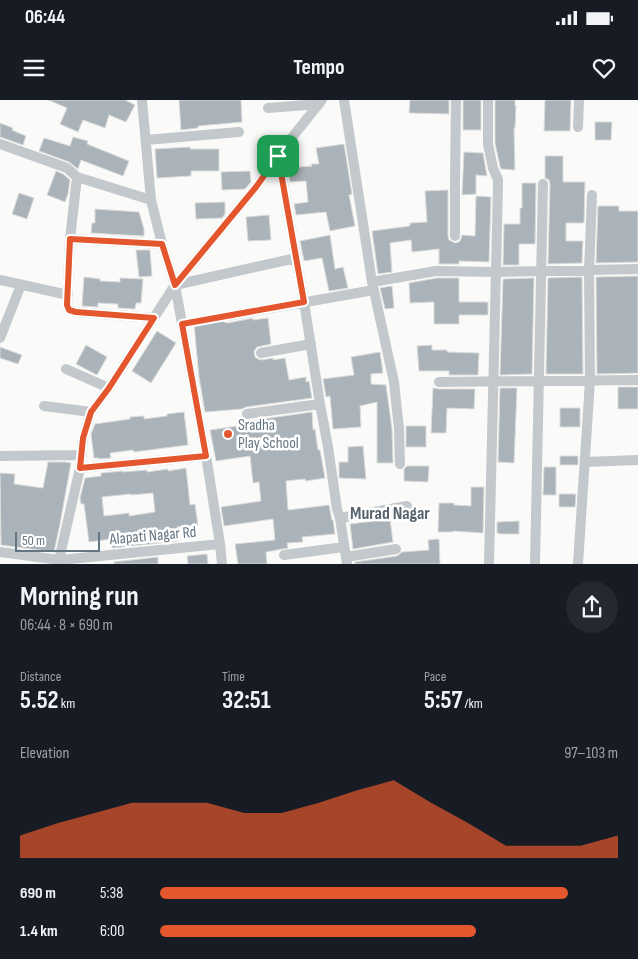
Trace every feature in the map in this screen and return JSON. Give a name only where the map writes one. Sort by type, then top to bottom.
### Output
[{"type":"street","points":[[142,100],[151,200],[175,285],[206,456],[222,564]]},
{"type":"street","points":[[344,100],[373,286],[394,382],[399,428],[400,464]]},
{"type":"street","points":[[455,236],[456,100]]},
{"type":"street","points":[[488,100],[488,144],[493,168],[498,180],[488,564]]},
{"type":"street","points":[[578,127],[579,100]]},
{"type":"street","points":[[268,108],[320,102]]},
{"type":"street","points":[[59,562],[80,468],[83,438],[91,412],[109,388],[175,285],[256,187],[320,102]]},
{"type":"street","points":[[146,140],[238,132]]},
{"type":"street","points":[[0,144],[67,168],[77,177],[151,200]]},
{"type":"street","points":[[278,156],[346,556]]},
{"type":"street","points":[[77,177],[70,239],[67,305],[69,310],[154,318]]},
{"type":"street","points":[[535,564],[543,184]]},
{"type":"street","points":[[578,564],[590,381],[589,270],[592,195]]},
{"type":"street","points":[[70,239],[162,244]]},
{"type":"street","points":[[175,285],[296,258]]},
{"type":"street","points":[[227,316],[304,302],[436,271],[496,272],[638,269]]},
{"type":"street","points":[[0,280],[68,295]]},
{"type":"street","points":[[0,338],[21,285]]},
{"type":"street","points":[[261,353],[311,344]]},
{"type":"street","points":[[66,369],[109,388]]},
{"type":"street","points":[[439,382],[638,380]]},
{"type":"street","points":[[247,414],[320,404]]},
{"type":"street","points":[[44,406],[91,412]]},
{"type":"street","points":[[0,456],[82,455]]},
{"type":"street","points":[[80,468],[206,456]]},
{"type":"street","points":[[584,462],[638,460]]},
{"type":"street","points":[[340,518],[407,506]]},
{"type":"street","name":"Alapati Nagar Rd","points":[[0,552],[59,562],[220,544]]},
{"type":"street","points":[[284,555],[346,556],[396,549]]},
{"type":"path","points":[[182,324],[227,316]]},
{"type":"building","points":[[48,100],[125,100],[135,105],[126,122],[109,115],[105,128],[83,120],[78,132],[60,124],[67,108]]},
{"type":"building","points":[[179,100],[241,100],[242,122],[198,126],[198,128],[181,130]]},
{"type":"building","points":[[410,100],[449,100],[449,114],[409,113]]},
{"type":"building","points":[[463,100],[481,100],[481,130],[463,130]]},
{"type":"building","points":[[495,100],[515,100],[515,170],[501,169],[500,166],[495,143]]},
{"type":"building","points":[[545,100],[571,100],[570,131],[544,131]]},
{"type":"building","points":[[595,122],[612,122],[611,140],[595,140]]},
{"type":"building","points":[[0,123],[26,136],[23,145],[0,137]]},
{"type":"building","points":[[73,137],[88,141],[87,144],[129,161],[123,176],[81,160],[78,169],[69,162],[39,151],[44,138],[70,146]]},
{"type":"building","points":[[344,144],[352,194],[349,195],[355,226],[330,231],[326,212],[296,215],[294,204],[308,202],[306,181],[290,182],[288,168],[319,164],[316,148]]},
{"type":"building","points":[[190,147],[190,149],[219,149],[219,171],[191,171],[191,176],[157,178],[155,149]]},
{"type":"building","points":[[464,152],[483,153],[487,176],[476,175],[476,194],[462,195]]},
{"type":"building","points":[[545,156],[563,156],[563,182],[585,182],[584,223],[566,223],[566,241],[583,241],[582,263],[548,264],[550,184],[549,180],[545,178]]},
{"type":"building","points":[[56,171],[70,180],[65,202],[47,195]]},
{"type":"building","points":[[250,171],[251,182],[245,189],[222,190],[221,172]]},
{"type":"building","points":[[522,183],[536,183],[535,244],[519,244],[519,265],[503,265],[504,224],[520,224]]},
{"type":"building","points":[[448,190],[448,236],[449,240],[455,243],[459,242],[462,235],[475,236],[476,196],[491,197],[489,262],[459,261],[459,264],[439,264],[439,249],[412,252],[411,240],[390,243],[392,272],[378,274],[372,231],[410,226],[410,223],[427,222],[425,191]]},
{"type":"building","points":[[19,193],[34,198],[27,219],[12,214]]},
{"type":"building","points":[[225,202],[225,214],[222,218],[196,219],[195,203]]},
{"type":"building","points":[[598,206],[619,206],[619,211],[638,211],[638,262],[596,263]]},
{"type":"building","points":[[95,209],[139,212],[144,236],[91,233],[92,223],[95,223]]},
{"type":"building","points":[[269,215],[271,240],[248,241],[246,217]]},
{"type":"building","points":[[330,235],[335,269],[343,267],[348,288],[329,291],[322,258],[304,261],[300,241]]},
{"type":"building","points":[[136,250],[150,250],[152,276],[139,277]]},
{"type":"building","points":[[638,276],[638,373],[597,374],[596,277]]},
{"type":"building","points":[[84,277],[100,279],[100,281],[120,282],[120,278],[143,279],[141,303],[136,303],[135,309],[118,308],[118,304],[98,303],[98,307],[82,306]]},
{"type":"building","points":[[582,277],[583,374],[546,374],[548,278]]},
{"type":"building","points":[[437,278],[459,278],[459,302],[488,302],[488,315],[459,315],[459,324],[434,324],[434,302],[410,303],[409,283]]},
{"type":"building","points":[[534,278],[532,374],[500,375],[503,279]]},
{"type":"building","points":[[392,286],[394,308],[385,309],[380,288]]},
{"type":"building","points":[[253,318],[253,320],[268,318],[271,344],[257,347],[254,351],[255,357],[262,360],[285,358],[289,380],[306,377],[306,382],[309,381],[312,398],[242,409],[205,412],[199,377],[194,324],[222,320],[228,323]]},
{"type":"building","points":[[157,331],[176,343],[151,383],[132,371]]},
{"type":"building","points":[[86,345],[107,357],[97,375],[76,364]]},
{"type":"building","points":[[432,345],[432,350],[479,353],[478,375],[449,375],[449,371],[419,371],[417,346]]},
{"type":"building","points":[[0,347],[22,355],[18,364],[0,358]]},
{"type":"building","points":[[380,352],[383,373],[371,374],[371,384],[386,385],[392,429],[393,463],[377,463],[377,402],[360,406],[361,427],[333,429],[330,396],[326,397],[323,379],[354,375],[351,357]]},
{"type":"building","points":[[618,387],[638,387],[638,409],[618,409]]},
{"type":"building","points":[[433,388],[475,389],[474,409],[447,408],[446,433],[431,433]]},
{"type":"building","points":[[500,388],[517,388],[514,463],[498,462]]},
{"type":"building","points":[[560,408],[580,408],[580,427],[560,427]]},
{"type":"building","points":[[184,412],[188,445],[110,453],[111,458],[94,458],[91,434],[95,424],[130,419],[130,417],[144,416],[144,419]]},
{"type":"building","points":[[312,412],[313,430],[315,429],[325,478],[306,481],[305,479],[286,481],[288,510],[329,505],[335,534],[302,537],[303,542],[287,543],[288,548],[266,552],[267,564],[238,564],[235,544],[275,540],[273,519],[224,526],[221,507],[261,501],[259,482],[253,483],[250,456],[216,461],[210,430],[245,425],[244,420]]},
{"type":"building","points":[[406,426],[426,426],[426,447],[406,447]]},
{"type":"building","points":[[363,446],[366,479],[339,478],[339,462],[348,462],[348,447]]},
{"type":"building","points":[[560,456],[578,456],[578,465],[560,465]]},
{"type":"building","points":[[48,462],[71,463],[54,552],[1,545],[0,473],[15,474],[14,484],[43,488]]},
{"type":"building","points":[[407,466],[429,466],[428,482],[404,481],[404,469]]},
{"type":"building","points":[[544,467],[556,467],[556,495],[543,495]]},
{"type":"building","points":[[186,468],[190,505],[195,504],[198,525],[177,527],[179,541],[112,548],[111,539],[89,542],[84,504],[81,504],[80,498],[85,478],[101,476],[101,473],[123,471],[147,470],[147,472],[168,469],[168,471]],"holes":[[[153,493],[155,512],[129,516],[129,513],[104,516],[102,497]]]},
{"type":"building","points":[[471,487],[484,487],[483,533],[438,532],[439,503],[471,506]]},
{"type":"building","points":[[559,494],[576,494],[575,507],[559,507]]},
{"type":"building","points":[[390,519],[393,542],[353,549],[350,524]]},
{"type":"building","points":[[519,521],[519,534],[497,533],[497,522]]},
{"type":"building","points":[[439,539],[440,564],[355,564],[355,562],[397,556],[402,552],[429,550],[428,540]]},
{"type":"building","points":[[207,554],[208,564],[188,564],[187,556]]},
{"type":"building","points":[[158,557],[158,564],[114,564],[114,562]]},
{"type":"place","name":"Sradha Play School","points":[[228,434]]},
{"type":"district","name":"Murad Nagar","points":[[390,513]]},
{"type":"route","points":[[278,156],[304,302],[182,324],[206,456],[80,468],[83,438],[91,412],[109,388],[154,318],[69,310],[67,305],[70,239],[162,244],[175,285],[256,187],[278,156]]}]
